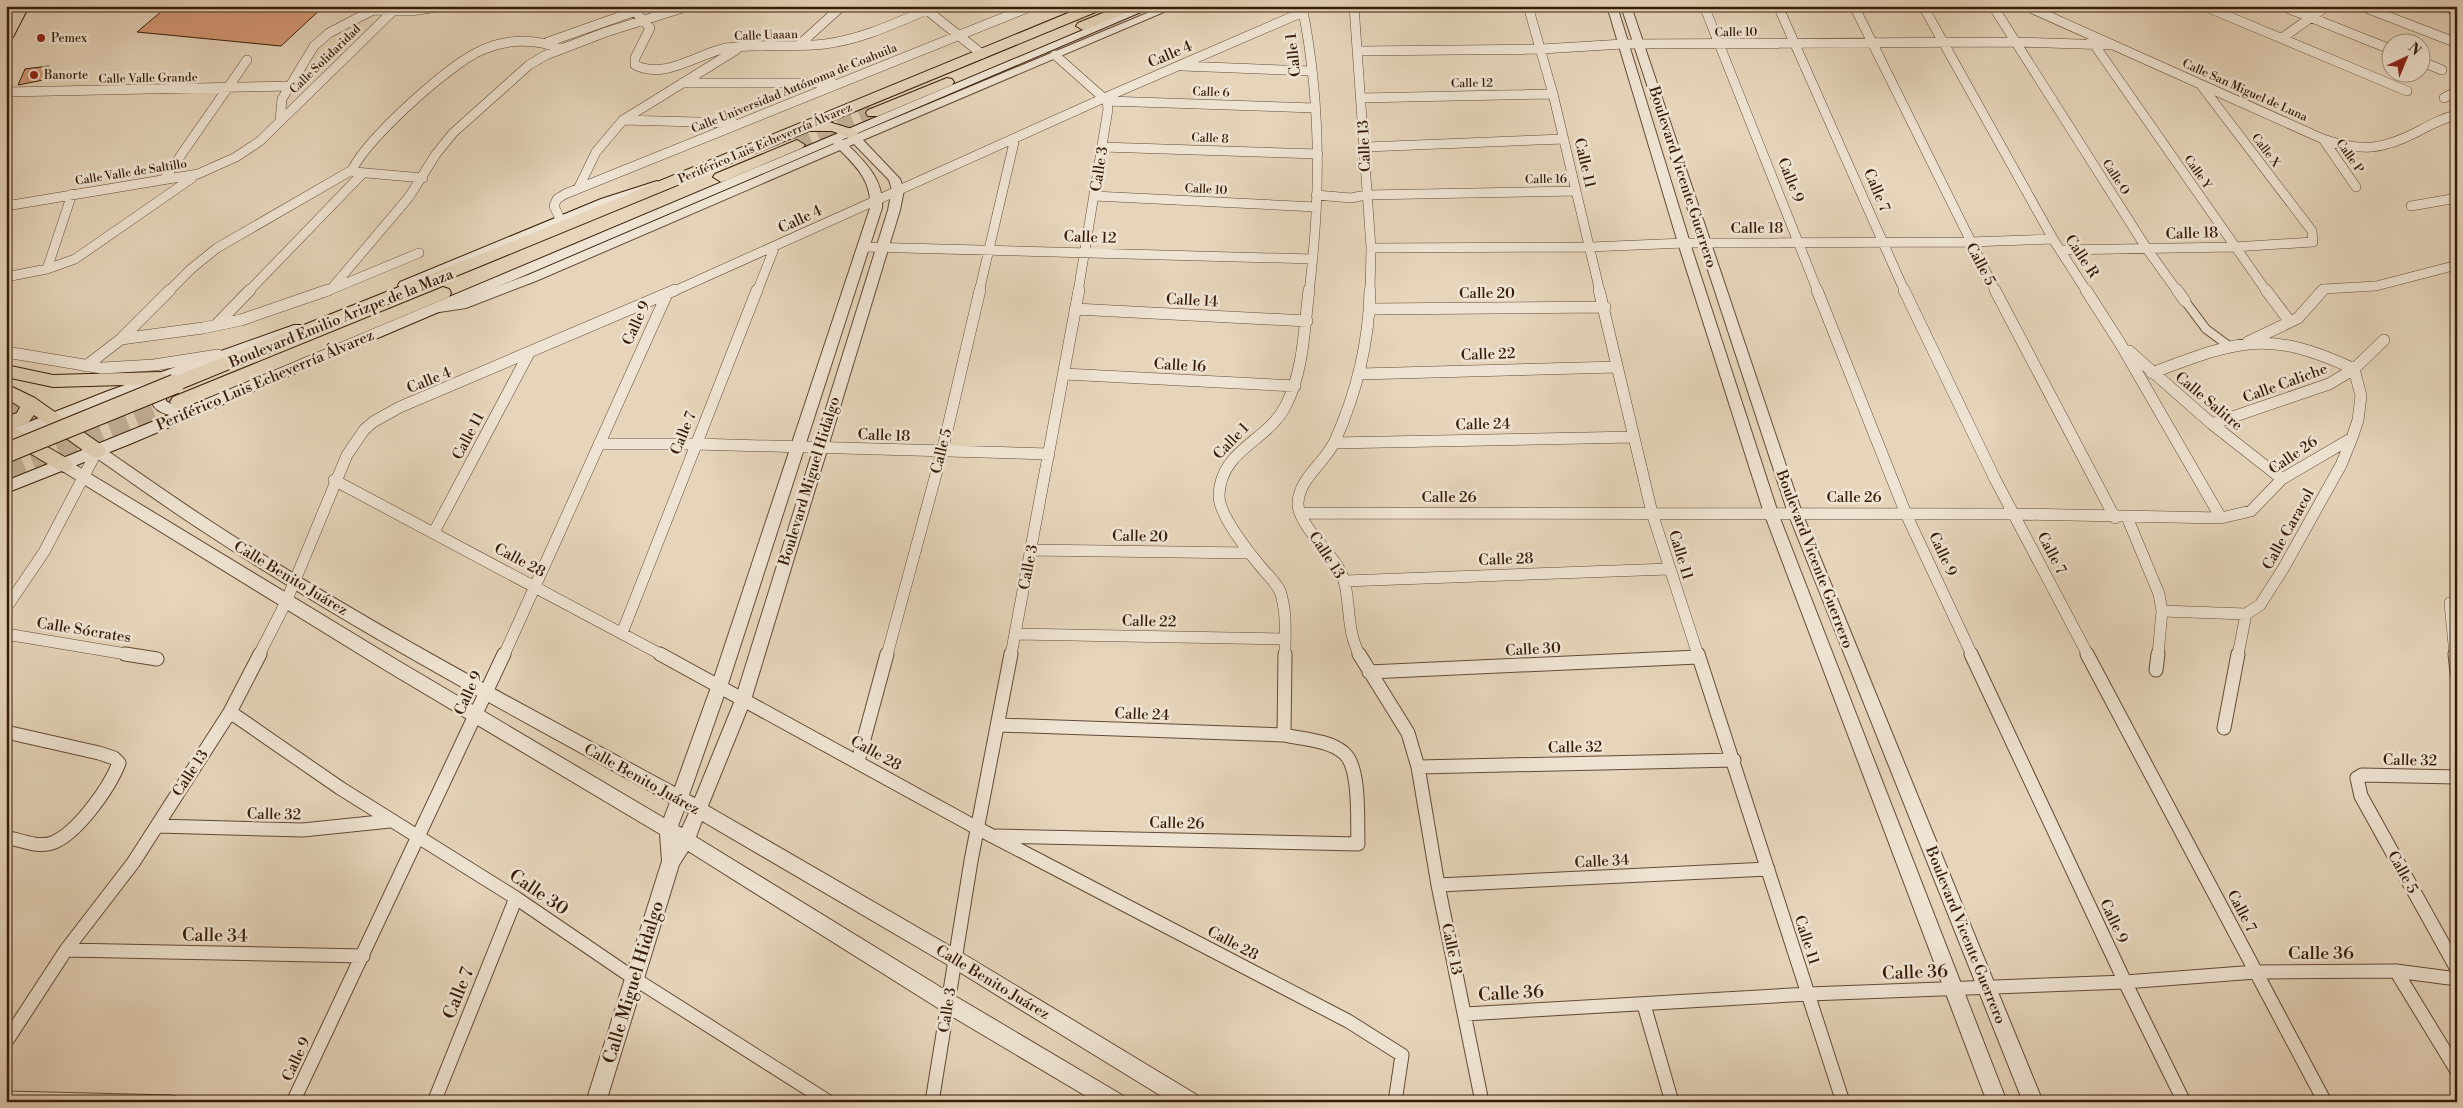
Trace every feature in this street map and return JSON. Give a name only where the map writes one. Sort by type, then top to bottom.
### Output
[{"type":"highway","name":"Periférico Luis Echeverría Álvarez","points":[[871,108],[982,54],[1098,6]]},
{"type":"highway","name":"Periférico Luis Echeverría Álvarez","points":[[675,181],[799,127],[871,108],[1133,6]]},
{"type":"highway","points":[[799,127],[843,136],[841,117],[871,108]]},
{"type":"highway","points":[[780,136],[789,134],[804,138],[808,142],[808,147],[800,149]]},
{"type":"highway","name":"Boulevard Emilio Arizpe de la Maza","points":[[175,387],[202,400],[800,149]]},
{"type":"highway","name":"Boulevard Emilio Arizpe de la Maza","points":[[6,453],[175,387],[675,181]]},
{"type":"main road","points":[[6,37],[23,6]]},
{"type":"main road","name":"Periférico Luis Echeverría Álvarez","points":[[6,487],[97,451],[202,400],[432,309],[800,149],[843,136],[871,108],[985,74],[1150,6]]},
{"type":"main road","name":"Periférico Luis Echeverría Álvarez","points":[[8,431],[59,422],[175,387],[234,351],[352,307],[628,194],[675,181]]},
{"type":"main road","points":[[6,371],[54,380],[175,387]]},
{"type":"main road","points":[[175,387],[163,386],[159,394],[159,402],[165,408],[174,412],[202,400]]},
{"type":"main road","points":[[64,465],[54,454],[51,445],[59,422],[175,387]]},
{"type":"main road","points":[[6,390],[29,402],[59,422],[97,451]]},
{"type":"main road","points":[[29,402],[30,410],[16,421],[8,431],[64,465]]},
{"type":"street","points":[[280,120],[282,99],[320,39],[373,10],[393,12],[445,6]]},
{"type":"street","points":[[332,288],[423,178],[436,154],[460,127],[529,65],[560,49],[644,19],[689,6]]},
{"type":"street","points":[[799,45],[842,6]]},
{"type":"street","name":"Calle Uaaan","points":[[644,19],[650,28],[634,62],[639,68],[666,67],[717,51],[742,46],[829,44],[855,38],[924,8],[936,6]]},
{"type":"street","name":"Calle Universidad Autónoma de Coahuila","points":[[561,221],[554,209],[554,205],[556,200],[565,194],[1032,6]]},
{"type":"street","name":"Periférico Luis Echeverría Álvarez","points":[[432,309],[461,305],[498,292],[843,136],[1055,55],[1173,6]]},
{"type":"street","points":[[1354,6],[1373,6]]},
{"type":"street","name":"Calle 13","points":[[1354,6],[1366,146],[1366,195],[1371,248],[1370,309],[1360,374],[1334,443],[1300,490],[1298,505],[1300,513],[1345,581],[1355,645],[1369,672],[1401,718],[1408,733],[1418,767],[1438,885],[1482,1102]]},
{"type":"street","name":"Calle 11","points":[[1528,6],[1542,48],[1605,307],[1616,367],[1652,513],[1698,657],[1734,760],[1843,1102]]},
{"type":"street","name":"Boulevard Vicente Guerrero","points":[[1612,6],[1684,243],[1771,513],[1997,1102]]},
{"type":"street","name":"Boulevard Vicente Guerrero","points":[[1626,6],[1795,513],[2034,1102]]},
{"type":"street","name":"Calle 9","points":[[1704,6],[1906,514],[2125,982],[2184,1102]]},
{"type":"street","name":"Calle 7","points":[[1778,6],[1797,44],[1881,242],[2013,514],[2326,1102]]},
{"type":"street","name":"Calle 5","points":[[1854,6],[1970,242],[2154,577],[2162,611],[2156,670]]},
{"type":"street","name":"Calle R","points":[[1923,6],[2053,239],[2120,343],[2221,518]]},
{"type":"street","name":"Calle San Miguel de Luna","points":[[2026,6],[2322,139],[2349,148],[2371,149],[2414,134],[2440,118],[2457,115]]},
{"type":"street","points":[[2204,6],[2407,91]]},
{"type":"street","points":[[2282,6],[2380,45]]},
{"type":"street","points":[[2282,38],[2326,6]]},
{"type":"street","points":[[2361,6],[2457,44]]},
{"type":"street","points":[[2443,6],[2457,11]]},
{"type":"street","points":[[924,8],[982,54]]},
{"type":"street","points":[[86,366],[121,339],[217,248],[352,170],[357,159],[377,136],[464,60],[495,46],[525,42],[548,42],[632,9],[644,19]]},
{"type":"street","name":"Calle 4","points":[[334,480],[355,441],[373,422],[423,397],[528,355],[667,294],[878,198],[1105,100],[1303,9]]},
{"type":"street","name":"Calle 1","points":[[1284,735],[1283,640],[1285,610],[1281,594],[1272,578],[1249,553],[1223,511],[1219,498],[1222,474],[1228,464],[1286,406],[1294,386],[1307,321],[1313,259],[1318,154],[1309,40],[1303,9]]},
{"type":"street","name":"Calle O","points":[[1996,11],[2147,249],[2206,329],[2229,346]]},
{"type":"street","name":"Calle Solidaridad","points":[[280,120],[393,12]]},
{"type":"street","name":"Calle Y","points":[[2087,34],[2234,247],[2290,322]]},
{"type":"street","points":[[548,42],[560,49]]},
{"type":"street","name":"Calle 10","points":[[1359,51],[1542,48],[1623,44],[2015,42],[2112,45]]},
{"type":"street","points":[[578,189],[585,169],[595,151],[608,134],[623,120],[742,46]]},
{"type":"street","points":[[1055,55],[1105,100]]},
{"type":"street","points":[[165,178],[246,60]]},
{"type":"street","points":[[2430,65],[2442,70]]},
{"type":"street","points":[[1178,66],[1311,71]]},
{"type":"street","points":[[681,83],[840,83]]},
{"type":"street","name":"Calle X","points":[[2199,84],[2312,231]]},
{"type":"street","name":"Calle Valle Grande","points":[[6,92],[226,89],[290,86]]},
{"type":"street","points":[[2444,98],[2457,90]]},
{"type":"street","name":"Calle 12","points":[[1361,98],[1553,94]]},
{"type":"street","name":"Calle 6","points":[[1105,100],[1314,108]]},
{"type":"street","name":"Calle 3","points":[[932,1102],[977,828],[999,725],[1064,374],[1102,147],[1105,100]]},
{"type":"street","name":"Calle Valle de Saltillo","points":[[6,206],[198,174],[248,150],[280,120]]},
{"type":"street","points":[[623,120],[740,123]]},
{"type":"street","points":[[843,136],[886,169],[894,179],[898,190]]},
{"type":"street","points":[[843,136],[868,173],[876,188],[878,198]]},
{"type":"street","name":"Calle 5","points":[[858,761],[942,452],[1015,138]]},
{"type":"street","points":[[1366,146],[1564,139]]},
{"type":"street","name":"Calle P","points":[[2322,139],[2356,187]]},
{"type":"street","name":"Calle 8","points":[[1102,147],[1318,154]]},
{"type":"street","points":[[352,170],[362,174],[423,178]]},
{"type":"street","points":[[6,277],[47,269],[85,254],[167,194],[198,174]]},
{"type":"street","points":[[215,326],[362,174]]},
{"type":"street","name":"Boulevard Miguel Hidalgo","points":[[686,840],[743,700],[819,448],[884,247],[898,190]]},
{"type":"street","name":"Calle 16","points":[[1316,195],[1351,198],[1366,195],[1576,191]]},
{"type":"street","points":[[47,269],[72,194]]},
{"type":"street","name":"Calle 10","points":[[1094,196],[1316,207]]},
{"type":"street","name":"Boulevard Miguel Hidalgo","points":[[668,830],[720,687],[865,247],[878,198]]},
{"type":"street","points":[[2411,206],[2457,198]]},
{"type":"street","name":"Calle 18","points":[[2060,250],[2308,244],[2314,240],[2312,231]]},
{"type":"street","name":"Calle 18","points":[[1371,248],[1590,247],[1684,243],[1970,242],[2053,239]]},
{"type":"street","name":"Calle 7","points":[[622,633],[775,246]]},
{"type":"street","name":"Calle 12","points":[[865,247],[1313,259]]},
{"type":"street","points":[[121,339],[215,326],[332,288],[419,253]]},
{"type":"street","points":[[2246,343],[2298,318],[2324,289],[2376,286],[2457,265]]},
{"type":"street","name":"Calle 9","points":[[294,1102],[476,716],[667,294]]},
{"type":"street","name":"Calle 20","points":[[1370,309],[1605,307]]},
{"type":"street","name":"Calle 14","points":[[1075,309],[1307,321]]},
{"type":"street","name":"Calle Caliche","points":[[2212,424],[2329,384],[2354,369],[2384,340]]},
{"type":"street","name":"Calle Salitre","points":[[2120,343],[2212,424],[2282,479]]},
{"type":"street","points":[[2152,373],[2229,346],[2246,343],[2283,345],[2304,349],[2336,360],[2354,369]]},
{"type":"street","name":"Periférico Luis Echeverría Álvarez","points":[[6,352],[86,366],[142,367],[234,351]]},
{"type":"street","name":"Calle 11","points":[[434,532],[528,355]]},
{"type":"street","name":"Calle 22","points":[[1360,374],[1616,367]]},
{"type":"street","name":"Calle Caracol","points":[[2246,614],[2260,605],[2271,590],[2341,465],[2358,420],[2361,396],[2354,369]]},
{"type":"street","name":"Calle 16","points":[[1064,374],[1294,386]]},
{"type":"street","name":"Calle 24","points":[[1334,443],[1634,437]]},
{"type":"street","name":"Calle 26","points":[[1300,513],[2013,514],[2221,518],[2251,511],[2282,479],[2352,438]]},
{"type":"street","name":"Calle 18","points":[[599,444],[696,444],[1049,454]]},
{"type":"street","points":[[6,608],[22,589],[40,561],[97,451]]},
{"type":"street","name":"Calle Benito Juárez","points":[[97,451],[212,530],[294,581],[486,693],[698,809],[955,959],[1190,1102]]},
{"type":"street","name":"Calle Benito Juárez","points":[[64,465],[286,602],[686,840],[948,1003],[1114,1102]]},
{"type":"street","name":"Calle 13","points":[[6,1042],[66,950],[133,863],[230,712],[286,602],[334,480]]},
{"type":"street","name":"Calle 28","points":[[334,480],[622,633],[977,828],[1348,1021],[1402,1055],[1395,1102]]},
{"type":"street","name":"Calle 20","points":[[1031,550],[1249,553]]},
{"type":"street","name":"Calle 28","points":[[1345,581],[1669,569]]},
{"type":"street","points":[[2450,603],[2457,672]]},
{"type":"street","points":[[2162,611],[2246,614],[2224,728]]},
{"type":"street","name":"Calle Sócrates","points":[[6,634],[157,659]]},
{"type":"street","name":"Calle 22","points":[[1015,634],[1283,640]]},
{"type":"street","name":"Calle 30","points":[[1369,672],[1698,657]]},
{"type":"street","name":"Calle 30","points":[[230,712],[390,820],[516,898],[635,979],[829,1102]]},
{"type":"street","name":"Calle 24","points":[[999,725],[1284,735]]},
{"type":"street","points":[[6,732],[99,753],[114,758],[119,763],[118,771],[112,781],[75,825],[54,843],[35,843],[6,837]]},
{"type":"street","name":"Calle 26","points":[[995,836],[1358,844],[1353,766],[1350,759],[1336,749],[1284,735]]},
{"type":"street","name":"Calle 32","points":[[1418,767],[1734,760]]},
{"type":"street","name":"Calle 5","points":[[2362,775],[2357,778],[2356,782],[2361,796],[2457,969]]},
{"type":"street","name":"Calle 32","points":[[2362,775],[2457,777]]},
{"type":"street","name":"Calle 32","points":[[157,826],[314,831],[351,828],[390,820]]},
{"type":"street","name":"Calle Miguel Hidalgo","points":[[668,830],[671,861]]},
{"type":"street","name":"Calle Miguel Hidalgo","points":[[596,1102],[671,861],[686,840]]},
{"type":"street","name":"Calle 34","points":[[1438,885],[1768,869]]},
{"type":"street","name":"Calle 7","points":[[434,1102],[516,898]]},
{"type":"street","name":"Calle 34","points":[[66,950],[362,956]]},
{"type":"street","name":"Calle 36","points":[[1465,1014],[1809,994],[2125,982],[2256,972],[2396,972],[2418,973],[2457,980]]},
{"type":"street","points":[[2396,972],[2457,1071]]},
{"type":"street","points":[[1644,1005],[1672,1102]]},
{"type":"street","points":[[6,1098],[172,1102]]},
{"type":"building","points":[[168,6],[324,6],[281,46],[137,32]]},
{"type":"building","name":"Banorte","points":[[49,66],[43,80],[18,85],[25,69]]},
{"type":"tunnel","points":[[797,145],[873,113]]},
{"type":"tunnel","points":[[6,471],[179,402]]},
{"type":"tunnel","points":[[6,409],[33,421],[58,428]]},
{"type":"place","name":"Pemex","points":[[41,38]]},
{"type":"place","name":"Banorte","points":[[34,75]]}]
